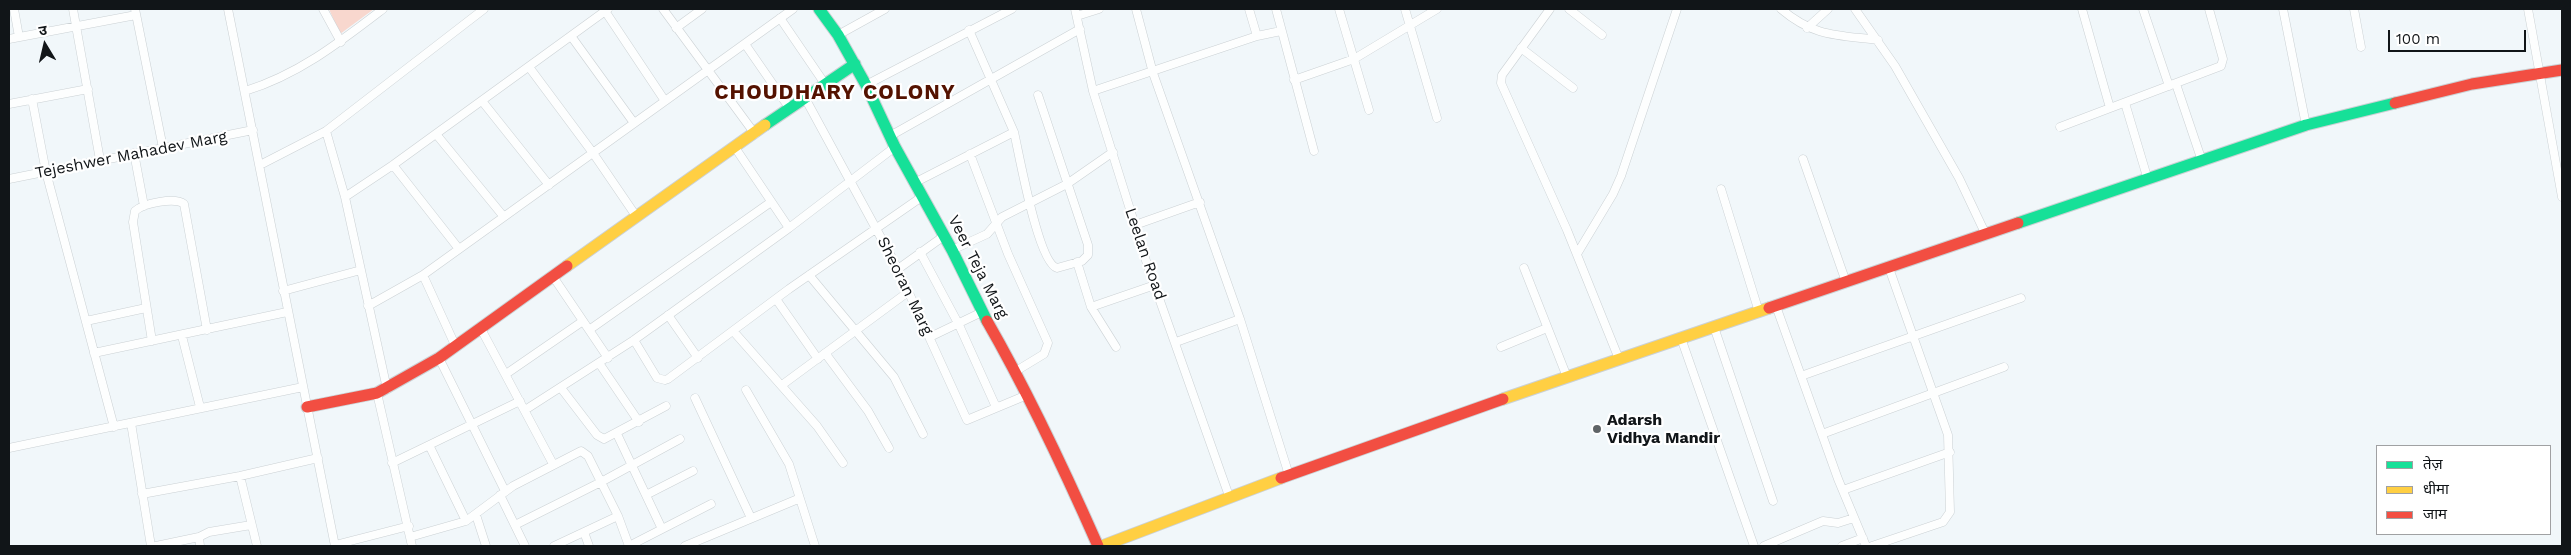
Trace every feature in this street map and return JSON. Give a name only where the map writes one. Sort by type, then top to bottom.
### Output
[{"type":"main road","name":"Veer Teja Marg","points":[[819,9],[838,34],[855,64],[895,147],[924,196],[982,312],[1016,371],[1068,475],[1098,546]]},
{"type":"main road","points":[[307,407],[382,391],[439,358],[734,146],[755,134],[855,64]]},
{"type":"main road","points":[[1102,546],[1229,496],[1567,377],[2306,125],[2472,84],[2562,70]]},
{"type":"street","points":[[14,9],[19,37]]},
{"type":"street","points":[[73,9],[100,160]]},
{"type":"street","points":[[228,9],[335,546],[409,526]]},
{"type":"street","points":[[323,9],[341,42]]},
{"type":"street","points":[[245,92],[285,77],[341,42],[383,9]]},
{"type":"street","points":[[260,165],[326,131],[484,9]]},
{"type":"street","points":[[662,9],[755,134]]},
{"type":"street","points":[[676,28],[702,9]]},
{"type":"street","points":[[368,306],[423,275],[793,9]]},
{"type":"street","points":[[838,34],[886,9]]},
{"type":"street","points":[[866,85],[1012,9]]},
{"type":"street","points":[[1076,12],[1099,9]]},
{"type":"street","points":[[1136,9],[1152,73],[1200,202],[1240,319],[1289,475]]},
{"type":"street","points":[[1249,9],[1258,36]]},
{"type":"street","points":[[1276,9],[1314,151]]},
{"type":"street","points":[[1340,9],[1369,110]]},
{"type":"street","points":[[1405,9],[1437,118]]},
{"type":"street","points":[[1294,80],[1354,59],[1437,9]]},
{"type":"street","points":[[1500,79],[1550,9]]},
{"type":"street","points":[[1569,9],[1602,34]]},
{"type":"street","points":[[1577,254],[1613,194],[1621,176],[1677,9]]},
{"type":"street","points":[[1781,9],[1807,28],[1819,33],[1878,40]]},
{"type":"street","points":[[1807,28],[1828,9]]},
{"type":"street","points":[[1855,9],[1878,40],[1959,178],[1986,235]]},
{"type":"street","points":[[2082,9],[2110,108]]},
{"type":"street","points":[[2143,9],[2202,161]]},
{"type":"street","points":[[2060,127],[2216,68],[2223,62],[2209,9]]},
{"type":"street","points":[[2283,9],[2306,125]]},
{"type":"street","points":[[2354,9],[2362,47]]},
{"type":"street","points":[[2528,9],[2562,197]]},
{"type":"street","points":[[345,197],[393,165],[607,10],[665,101]]},
{"type":"street","points":[[9,39],[136,12],[163,148]]},
{"type":"street","name":"Leelan Road","points":[[1076,12],[1093,90],[1135,225],[1229,496]]},
{"type":"street","points":[[780,18],[825,84]]},
{"type":"street","points":[[890,136],[1080,29]]},
{"type":"street","points":[[969,30],[1014,132],[1028,204],[1052,267],[1062,267],[1086,258],[1088,245],[1038,95]]},
{"type":"street","points":[[1093,90],[1152,73],[1258,36],[1281,32]]},
{"type":"street","points":[[571,36],[634,123]]},
{"type":"street","points":[[744,44],[790,109]]},
{"type":"street","points":[[1521,48],[1573,88]]},
{"type":"street","points":[[529,66],[593,153],[636,216]]},
{"type":"street","points":[[1494,71],[1500,79],[1577,254],[1619,359]]},
{"type":"street","points":[[9,104],[88,89]]},
{"type":"street","name":"Sheoran Marg","points":[[805,98],[898,269],[967,420],[1028,395]]},
{"type":"street","points":[[32,99],[46,172],[114,427]]},
{"type":"street","points":[[482,101],[549,184]]},
{"type":"street","points":[[2125,103],[2148,180]]},
{"type":"street","name":"Tejeshwer Mahadev Marg","points":[[9,179],[253,130]]},
{"type":"street","points":[[326,131],[345,197],[361,270],[382,391],[392,463],[409,526],[412,546]]},
{"type":"street","points":[[916,182],[1014,132]]},
{"type":"street","points":[[436,134],[504,217]]},
{"type":"street","points":[[734,146],[789,228]]},
{"type":"street","points":[[525,410],[600,364],[668,316],[789,228],[895,147]]},
{"type":"street","points":[[952,250],[987,234],[1002,217],[1067,184],[1113,152]]},
{"type":"street","points":[[134,154],[144,206]]},
{"type":"street","points":[[970,154],[1048,347],[1044,354],[1016,371]]},
{"type":"street","points":[[1803,159],[1846,282]]},
{"type":"street","points":[[393,165],[458,249]]},
{"type":"street","points":[[1721,189],[1759,312]]},
{"type":"street","points":[[634,340],[661,380],[668,379],[809,275],[924,196]]},
{"type":"street","points":[[152,341],[133,222],[135,211],[144,206],[177,201],[184,204],[207,330]]},
{"type":"street","points":[[589,330],[771,202]]},
{"type":"street","points":[[1135,225],[1200,202]]},
{"type":"street","points":[[898,269],[944,236]]},
{"type":"street","points":[[920,252],[959,325],[996,407]]},
{"type":"street","points":[[1077,262],[1091,307],[1116,347]]},
{"type":"street","points":[[1524,268],[1567,377]]},
{"type":"street","points":[[1872,546],[1938,524],[1947,518],[1950,512],[1950,452],[1948,435],[1889,268]]},
{"type":"street","points":[[283,291],[361,270]]},
{"type":"street","points":[[423,275],[455,345]]},
{"type":"street","points":[[552,275],[608,358]]},
{"type":"street","points":[[809,275],[894,377],[923,434]]},
{"type":"street","points":[[1091,307],[1155,285]]},
{"type":"street","points":[[782,386],[908,292]]},
{"type":"street","points":[[1802,376],[2021,298]]},
{"type":"street","points":[[776,299],[818,359]]},
{"type":"street","points":[[1776,306],[1822,434],[1866,546]]},
{"type":"street","points":[[86,321],[146,308]]},
{"type":"street","points":[[94,353],[182,336],[287,312]]},
{"type":"street","points":[[930,337],[959,325],[982,312]]},
{"type":"street","points":[[668,316],[698,358]]},
{"type":"street","points":[[1176,342],[1240,319]]},
{"type":"street","points":[[506,374],[583,321]]},
{"type":"street","points":[[480,327],[553,464]]},
{"type":"street","points":[[1714,327],[1773,501]]},
{"type":"street","points":[[1501,347],[1548,328]]},
{"type":"street","points":[[734,332],[782,386],[843,463]]},
{"type":"street","points":[[182,336],[200,407]]},
{"type":"street","points":[[1682,338],[1754,546]]},
{"type":"street","points":[[826,353],[868,411],[889,448]]},
{"type":"street","points":[[439,358],[473,425],[515,525],[526,546]]},
{"type":"street","points":[[600,364],[638,422]]},
{"type":"street","points":[[1822,434],[2004,367]]},
{"type":"street","points":[[9,448],[303,387]]},
{"type":"street","points":[[561,388],[600,438],[604,439],[617,434],[666,406]]},
{"type":"street","points":[[746,390],[789,464],[796,482],[798,499],[815,546]]},
{"type":"street","points":[[695,398],[751,518]]},
{"type":"street","points":[[392,463],[430,447],[520,401]]},
{"type":"street","points":[[131,423],[151,546]]},
{"type":"street","points":[[617,434],[662,529]]},
{"type":"street","points":[[515,525],[601,482],[680,439]]},
{"type":"street","points":[[430,447],[466,521]]},
{"type":"street","points":[[410,537],[466,521],[502,493],[576,451],[585,452],[618,516],[629,546],[711,504]]},
{"type":"street","points":[[1843,490],[1950,452]]},
{"type":"street","points":[[142,494],[240,476],[318,458]]},
{"type":"street","points":[[646,495],[694,471]]},
{"type":"street","points":[[240,476],[257,546]]},
{"type":"street","points":[[685,546],[798,499]]},
{"type":"street","points":[[476,515],[486,546]]},
{"type":"street","points":[[554,546],[618,516]]},
{"type":"street","points":[[1764,546],[1822,520],[1838,523],[1854,518]]},
{"type":"street","points":[[156,546],[199,537],[208,532],[251,525]]},
{"type":"street","points":[[584,532],[589,546]]},
{"type":"street","points":[[199,537],[200,546]]},
{"type":"street","points":[[1842,546],[1862,538]]},
{"type":"shaded area","points":[[329,9],[374,9],[340,34]]},
{"type":"traffic: fast","points":[[819,9],[838,35],[866,85],[895,147],[952,250],[987,321]]},
{"type":"traffic: fast","points":[[765,125],[855,64]]},
{"type":"traffic: fast","points":[[2018,223],[2306,125],[2395,103]]},
{"type":"traffic: slow","points":[[567,266],[765,125]]},
{"type":"traffic: slow","points":[[1503,399],[1769,308]]},
{"type":"traffic: slow","points":[[1102,546],[1281,478]]},
{"type":"traffic: jam","points":[[2395,103],[2472,84],[2562,70]]},
{"type":"traffic: jam","points":[[1769,308],[2018,223]]},
{"type":"traffic: jam","points":[[307,407],[377,393],[439,358],[567,266]]},
{"type":"traffic: jam","points":[[987,321],[1046,432],[1098,546]]},
{"type":"traffic: jam","points":[[1281,478],[1503,399]]},
{"type":"place","name":"Adarsh Vidhya Mandir","points":[[1597,429]]},
{"type":"district","name":"CHOUDHARY COLONY","points":[[835,93]]}]
